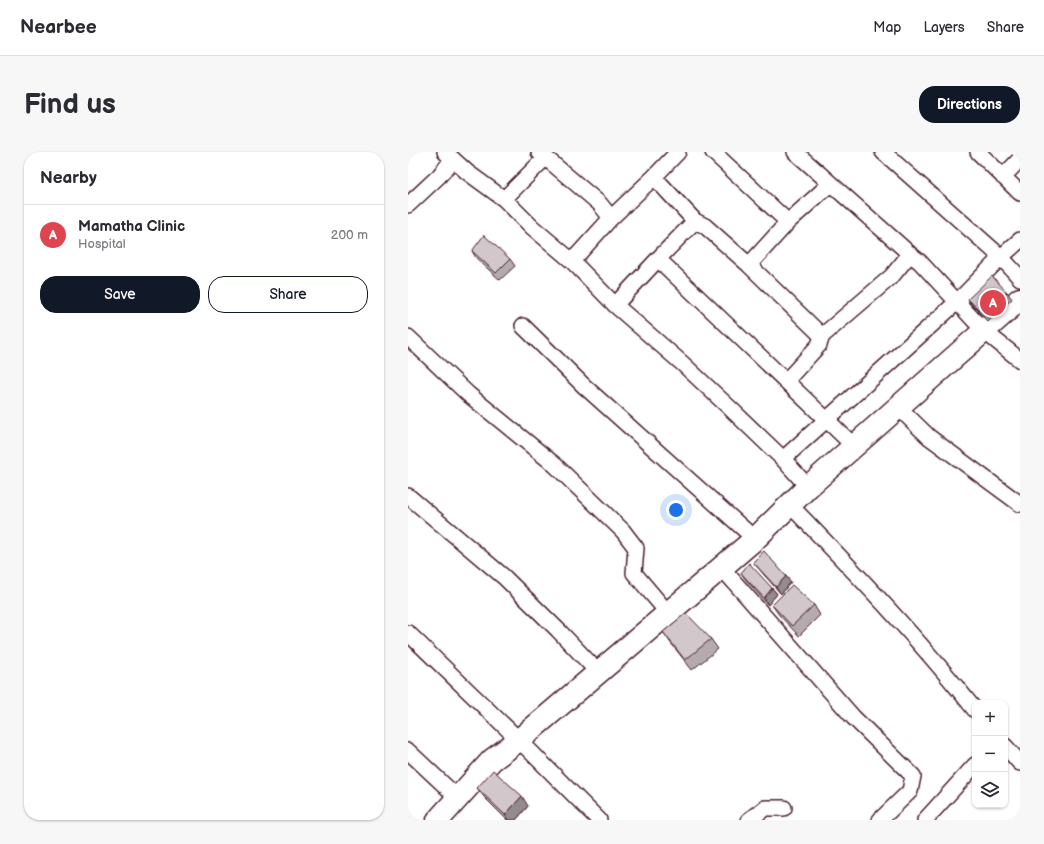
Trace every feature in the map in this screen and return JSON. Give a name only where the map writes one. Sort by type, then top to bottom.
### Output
[{"type":"main road","points":[[438,820],[492,760],[519,740],[755,539],[808,487],[1020,299]]},
{"type":"street","points":[[572,261],[611,218],[678,152]]},
{"type":"street","points":[[713,152],[788,222]]},
{"type":"street","points":[[795,152],[920,262],[958,301],[984,331],[1020,360]]},
{"type":"street","points":[[883,152],[1001,257],[1020,278]]},
{"type":"street","points":[[978,152],[1020,193]]},
{"type":"street","points":[[504,199],[542,155],[600,204],[611,218]]},
{"type":"street","points":[[408,205],[439,176],[449,156],[467,172],[504,199],[532,227],[572,261],[616,305],[682,364],[783,459],[808,487]]},
{"type":"street","points":[[1003,177],[1020,159]]},
{"type":"street","points":[[654,177],[695,221],[705,226],[749,265],[822,336]]},
{"type":"street","points":[[749,265],[788,222],[830,184]]},
{"type":"street","points":[[616,305],[658,258],[695,221]]},
{"type":"street","points":[[783,459],[958,301],[1001,257],[1020,240]]},
{"type":"street","points":[[786,381],[819,345],[822,336],[892,276],[910,254]]},
{"type":"street","points":[[658,258],[854,446]]},
{"type":"street","points":[[523,326],[584,386],[755,539]]},
{"type":"street","points":[[408,337],[468,394],[555,465],[623,531],[636,548],[634,573],[668,613]]},
{"type":"street","points":[[898,407],[929,437],[1020,504]]},
{"type":"street","points":[[408,496],[513,586],[598,672]]},
{"type":"street","points":[[790,505],[851,568],[972,707]]},
{"type":"street","points":[[721,567],[853,717],[913,776],[910,791],[880,820]]},
{"type":"street","points":[[408,633],[599,820]]},
{"type":"street","points":[[1008,749],[1020,763]]},
{"type":"street","points":[[408,751],[458,798]]},
{"type":"street","points":[[925,820],[972,768]]},
{"type":"street","points":[[749,820],[765,808],[784,808]]},
{"type":"building","points":[[484,235],[510,259],[496,273],[472,251]]},
{"type":"building","points":[[992,276],[1007,292],[984,315],[968,299]]},
{"type":"building","points":[[764,551],[786,576],[776,587],[753,562]]},
{"type":"building","points":[[749,563],[772,588],[764,598],[741,573]]},
{"type":"building","points":[[792,585],[814,605],[792,626],[772,605]]},
{"type":"building","points":[[686,613],[711,639],[685,660],[663,632]]},
{"type":"building","points":[[493,770],[522,796],[505,815],[477,788]]},
{"type":"place","name":"Mamatha Clinic","points":[[993,303]]}]
